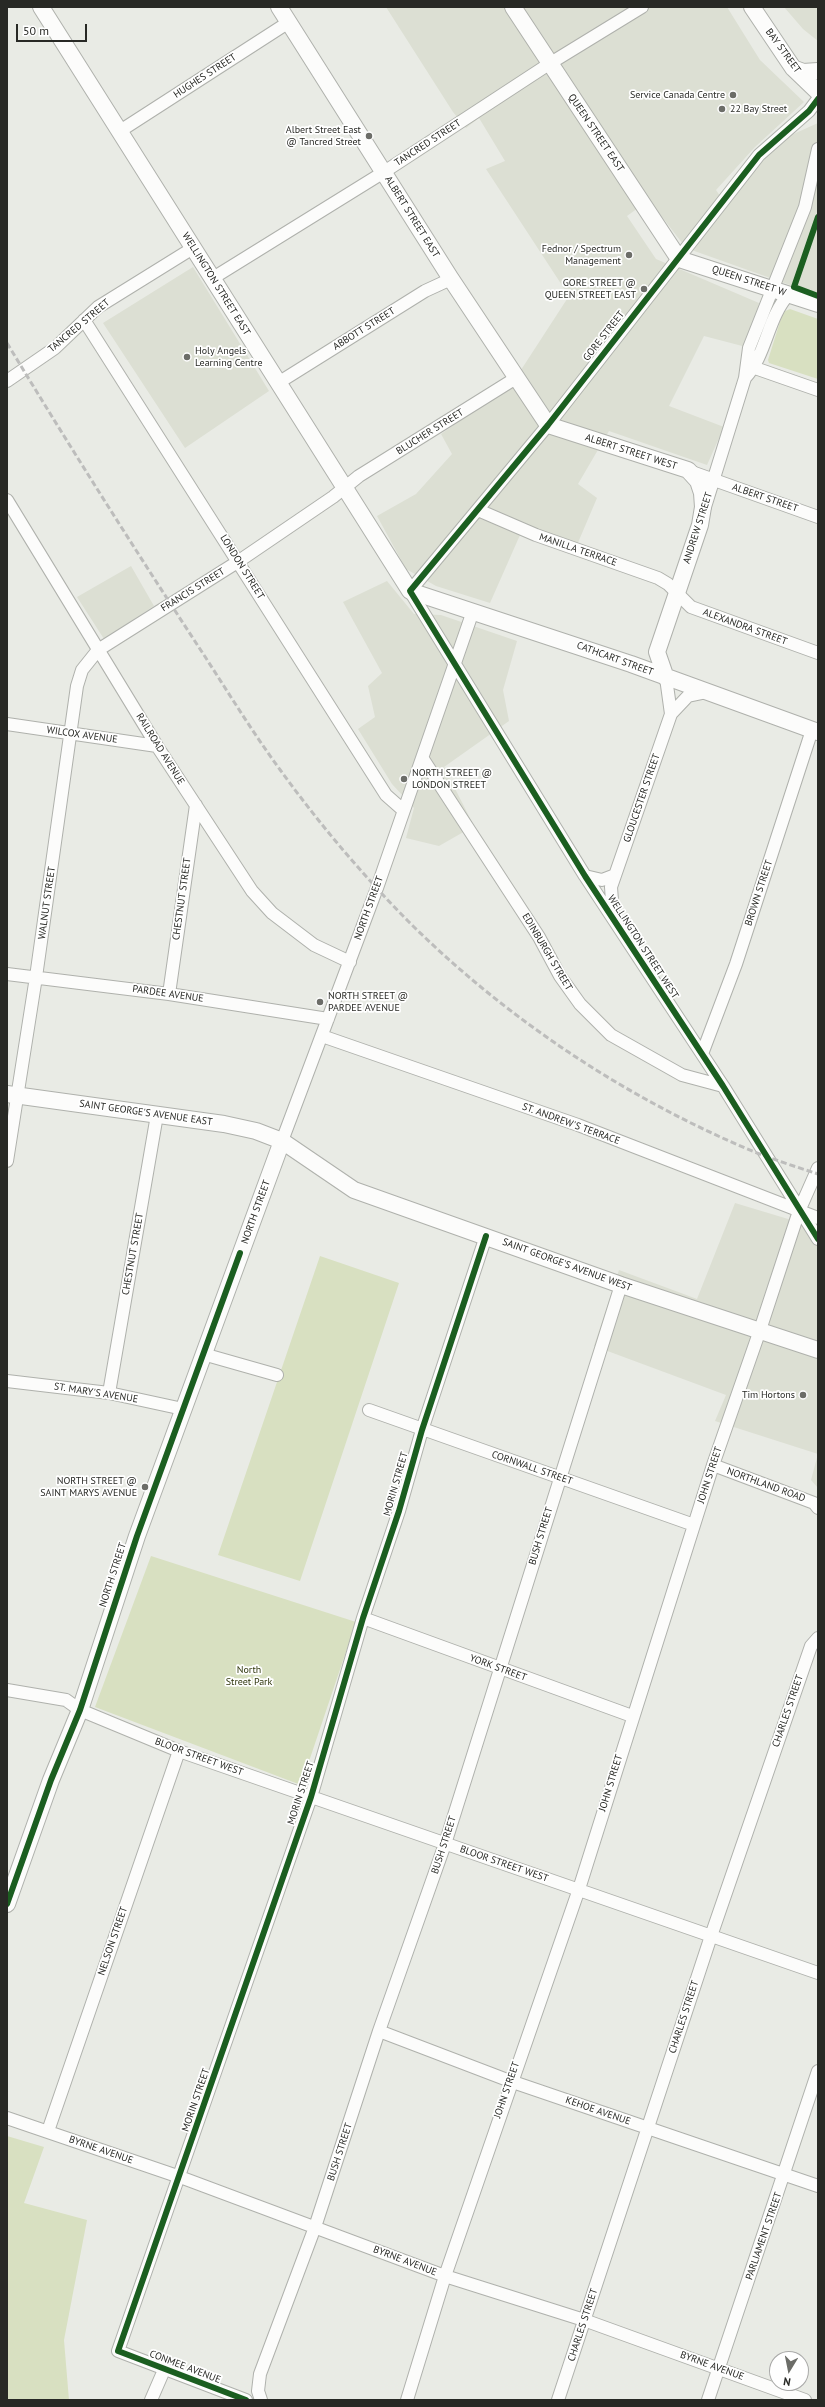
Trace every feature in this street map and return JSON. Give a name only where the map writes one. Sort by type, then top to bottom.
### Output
[{"type":"main road","name":"ALBERT STREET EAST","points":[[279,7],[451,279],[548,425]]},
{"type":"main road","name":"QUEEN STREET EAST","points":[[513,7],[549,64],[679,259]]},
{"type":"main road","name":"BAY STREET","points":[[752,7],[793,68],[818,92]]},
{"type":"main road","name":"WELLINGTON STREET EAST","points":[[44,8],[193,248],[410,590]]},
{"type":"main road","points":[[793,68],[803,72],[818,71]]},
{"type":"main road","name":"QUEEN STREET W","points":[[679,259],[818,304]]},
{"type":"main road","name":"ALBERT STREET WEST","points":[[548,425],[688,470]]},
{"type":"main road","points":[[688,470],[698,481],[702,493],[700,525]]},
{"type":"main road","name":"ANDREW STREET","points":[[657,652],[675,594],[700,525]]},
{"type":"main road","name":"CATHCART STREET","points":[[410,590],[632,664],[666,678],[709,692],[815,731]]},
{"type":"main road","points":[[632,664],[646,661],[657,652],[666,678]]},
{"type":"main road","name":"SAINT GEORGE'S AVENUE EAST","points":[[13,1095],[224,1124],[256,1131],[282,1141]]},
{"type":"main road","name":"SAINT GEORGE'S AVENUE WEST","points":[[282,1141],[354,1190],[621,1285],[818,1350]]},
{"type":"main road","name":"NORTH STREET","points":[[7,1904],[52,1780],[80,1710],[136,1536],[282,1141]]},
{"type":"street","name":"TANCRED STREET","points":[[213,278],[384,172],[549,64],[642,7]]},
{"type":"street","name":"HUGHES STREET","points":[[120,131],[289,22]]},
{"type":"street","name":"GORE STREET","points":[[410,590],[548,425],[759,155],[809,111],[818,99]]},
{"type":"street","name":"ANDREW STREET","points":[[700,525],[745,378],[749,348],[805,207],[818,149]]},
{"type":"street","name":"TANCRED STREET","points":[[7,381],[55,348],[98,307],[193,248]]},
{"type":"street","name":"ABBOTT STREET","points":[[278,383],[425,291],[451,279]]},
{"type":"street","name":"ANDREW STREET","points":[[745,378],[755,368],[779,305],[789,294]]},
{"type":"street","name":"LONDON STREET","points":[[84,320],[239,561],[386,795],[404,810]]},
{"type":"street","points":[[755,368],[818,390]]},
{"type":"street","name":"BLUCHER STREET","points":[[345,487],[360,476],[516,378]]},
{"type":"street","name":"ALBERT STREET WEST","points":[[688,470],[713,480]]},
{"type":"street","name":"ALBERT STREET","points":[[713,480],[818,516]]},
{"type":"street","name":"FRANCIS STREET","points":[[98,650],[239,561],[345,487]]},
{"type":"street","name":"RAILROAD AVENUE","points":[[7,500],[157,746],[252,891],[272,913],[314,945],[350,962]]},
{"type":"street","name":"MANILLA TERRACE","points":[[478,510],[536,535],[658,578],[668,584],[675,594]]},
{"type":"street","name":"WELLINGTON STREET EAST","points":[[410,590],[455,663]]},
{"type":"street","name":"ALEXANDRA STREET","points":[[675,594],[691,607],[818,653]]},
{"type":"street","name":"NORTH STREET","points":[[282,1141],[350,962],[423,759],[473,610]]},
{"type":"street","name":"WALNUT STREET","points":[[7,1161],[13,1095],[36,977],[78,686],[82,670],[98,650]]},
{"type":"street","name":"WELLINGTON STREET WEST","points":[[455,663],[585,876],[702,1054],[799,1211],[818,1239]]},
{"type":"street","name":"GLOUCESTER STREET","points":[[614,918],[610,898],[615,875],[671,714],[666,678]]},
{"type":"street","points":[[671,714],[688,696],[709,692]]},
{"type":"street","name":"WILCOX AVENUE","points":[[7,724],[157,746]]},
{"type":"street","name":"BROWN STREET","points":[[702,1054],[736,964],[815,731]]},
{"type":"street","name":"EDINBURGH STREET","points":[[423,759],[539,937],[560,976],[580,1004],[611,1035],[682,1075],[722,1086]]},
{"type":"street","name":"CHESTNUT STREET","points":[[169,994],[196,805]]},
{"type":"street","points":[[585,876],[602,880],[615,875]]},
{"type":"street","name":"PARDEE AVENUE","points":[[7,974],[169,994],[328,1019]]},
{"type":"street","name":"ST. ANDREW'S TERRACE","points":[[322,1036],[578,1125],[818,1218]]},
{"type":"street","name":"CHESTNUT STREET","points":[[109,1393],[157,1115]]},
{"type":"street","name":"JOHN STREET","points":[[407,2400],[445,2276],[510,2081],[579,1889],[632,1716],[713,1465],[760,1330],[799,1211],[818,1168]]},
{"type":"street","points":[[773,1201],[779,1194],[780,1180]]},
{"type":"street","name":"MORIN STREET","points":[[118,2351],[180,2177],[311,1797],[363,1618],[399,1511],[422,1430],[486,1236]]},
{"type":"street","name":"BUSH STREET","points":[[261,2400],[258,2391],[260,2374],[315,2227],[379,2031],[445,1844],[621,1285]]},
{"type":"street","points":[[203,1354],[277,1375]]},
{"type":"street","name":"ST. MARY'S AVENUE","points":[[7,1381],[109,1393],[183,1409]]},
{"type":"street","name":"CORNWALL STREET","points":[[369,1410],[694,1525]]},
{"type":"street","name":"NORTHLAND ROAD","points":[[713,1465],[809,1501],[818,1508]]},
{"type":"street","name":"YORK STREET","points":[[363,1618],[632,1716]]},
{"type":"street","name":"CHARLES STREET","points":[[558,2400],[711,1936],[811,1646],[818,1638]]},
{"type":"street","name":"BLOOR STREET WEST","points":[[7,1690],[66,1700],[80,1710],[178,1751],[818,1973]]},
{"type":"street","name":"NELSON STREET","points":[[48,2131],[178,1751]]},
{"type":"street","name":"KEHOE AVENUE","points":[[379,2031],[510,2081],[818,2186]]},
{"type":"street","name":"PARLIAMENT STREET","points":[[708,2400],[785,2175],[818,2071]]},
{"type":"street","name":"BYRNE AVENUE","points":[[7,2118],[180,2177],[445,2276],[584,2320],[804,2400]]},
{"type":"street","name":"CONMEE AVENUE","points":[[118,2351],[164,2370],[246,2400]]},
{"type":"street","points":[[151,2400],[164,2370]]},
{"type":"shaded area","points":[[386,7],[727,7],[760,60],[804,102],[755,147],[716,190],[727,206],[773,148],[789,136],[818,123],[818,295],[686,248],[649,200],[627,216],[656,259],[759,303],[750,348],[704,336],[669,406],[724,427],[707,465],[609,431],[578,484],[597,498],[574,552],[520,535],[490,603],[436,586],[406,569],[377,516],[416,494],[452,454],[441,434],[494,397],[519,373],[569,296],[486,169],[505,161],[479,118],[466,128],[453,112]]},
{"type":"shaded area","points":[[784,7],[818,7],[818,41],[803,29]]},
{"type":"shaded area","name":"Holy Angels Learning Centre","points":[[193,267],[269,391],[185,448],[103,323]]},
{"type":"shaded area","points":[[131,566],[154,606],[104,639],[77,597]]},
{"type":"shaded area","points":[[387,581],[414,614],[441,615],[517,641],[503,690],[509,721],[444,767],[474,826],[439,846],[406,838],[414,808],[392,784],[358,729],[375,717],[368,686],[382,673],[343,602]]},
{"type":"shaded area","points":[[735,1203],[818,1228],[818,1454],[715,1421],[726,1395],[594,1346],[619,1270],[697,1299]]},
{"type":"shaded area","points":[[818,1454],[818,1488],[811,1480]]},
{"type":"green space","points":[[790,309],[818,319],[818,379],[769,363],[768,360],[783,312]]},
{"type":"green space","points":[[320,1256],[399,1283],[300,1581],[218,1555]]},
{"type":"green space","name":"North Street Park","points":[[151,1556],[356,1622],[301,1785],[95,1707]]},
{"type":"green space","points":[[7,2136],[44,2147],[24,2203],[87,2220],[64,2340],[69,2400],[7,2400]]},
{"type":"railway","points":[[7,343],[127,537],[260,742],[328,832],[395,908],[450,960],[488,993],[528,1024],[611,1079],[699,1127],[754,1152],[818,1174]]},
{"type":"cycle path","points":[[818,99],[809,111],[759,155],[548,425],[410,591],[585,876],[723,1086],[818,1239]]},
{"type":"cycle path","points":[[818,217],[794,287],[818,296]]},
{"type":"cycle path","points":[[246,2400],[118,2351],[311,1797],[363,1618],[399,1511],[422,1430],[486,1236]]},
{"type":"cycle path","points":[[7,1904],[51,1780],[80,1710],[137,1536],[240,1253]]},
{"type":"place","name":"Service Canada Centre","points":[[733,95]]},
{"type":"place","name":"22 Bay Street","points":[[722,109]]},
{"type":"place","name":"Albert Street East @ Tancred Street","points":[[369,136]]},
{"type":"place","name":"Fednor / Spectrum Management","points":[[629,255]]},
{"type":"place","name":"GORE STREET @ QUEEN STREET EAST","points":[[644,289]]},
{"type":"place","name":"Holy Angels Learning Centre","points":[[187,357]]},
{"type":"place","name":"NORTH STREET @ LONDON STREET","points":[[404,779]]},
{"type":"place","name":"NORTH STREET @ PARDEE AVENUE","points":[[320,1002]]},
{"type":"place","name":"Tim Hortons","points":[[803,1395]]},
{"type":"place","name":"NORTH STREET @ SAINT MARYS AVENUE","points":[[145,1487]]}]
